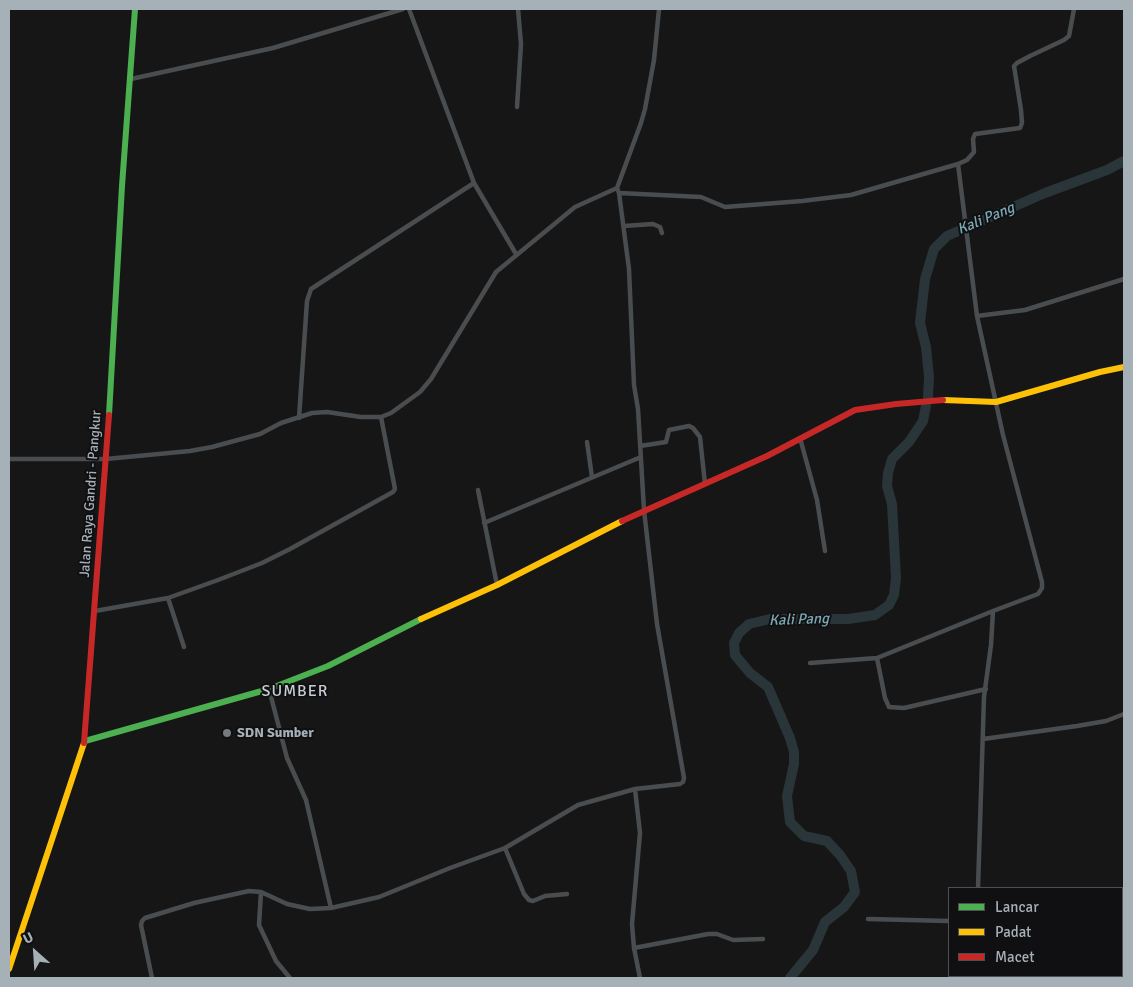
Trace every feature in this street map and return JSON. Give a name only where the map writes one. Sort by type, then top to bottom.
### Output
[{"type":"street","name":"Jalan Raya Gandri - Pangkur","points":[[9,969],[85,740],[106,459],[122,186],[132,79],[135,9]]},
{"type":"street","points":[[132,79],[274,48],[403,9]]},
{"type":"street","points":[[409,9],[476,185],[516,254]]},
{"type":"street","points":[[517,107],[521,44],[518,9]]},
{"type":"street","points":[[152,978],[141,929],[143,920],[223,896],[249,891],[261,892],[287,904],[310,909],[331,908],[379,897],[506,848],[527,837],[566,811],[578,806],[635,789],[680,784],[683,782],[684,778],[657,624],[644,510],[638,409],[634,385],[628,269],[618,190],[641,123],[654,60],[659,9]]},
{"type":"street","points":[[9,459],[106,459],[190,452],[212,448],[260,434],[312,413],[327,412],[361,417],[381,417],[391,413],[420,392],[431,379],[496,272],[575,207],[618,190],[702,197],[725,206],[802,201],[850,195],[958,164],[967,160],[974,152],[973,139],[975,134],[1020,128],[1022,123],[1021,110],[1014,66],[1069,36],[1074,9]]},
{"type":"street","points":[[810,663],[877,658],[1041,592],[1042,582],[1003,435],[978,316],[958,164]]},
{"type":"street","points":[[299,418],[307,301],[311,289],[476,185]]},
{"type":"street","points":[[624,226],[654,224],[660,227],[662,233]]},
{"type":"street","points":[[978,316],[1025,310],[1124,279]]},
{"type":"street","points":[[85,740],[96,739],[269,689],[328,666],[420,620],[498,585],[644,510],[767,456],[855,410],[896,404],[950,400],[996,402],[1100,372],[1124,367]]},
{"type":"street","points":[[95,610],[168,598],[262,563],[393,492],[381,417]]},
{"type":"street","points":[[640,446],[666,442],[669,430],[689,426],[693,428],[702,443],[705,484]]},
{"type":"street","points":[[800,438],[817,500],[825,551]]},
{"type":"street","points":[[587,442],[592,477]]},
{"type":"street","points":[[484,523],[641,457]]},
{"type":"street","points":[[478,490],[498,585]]},
{"type":"street","points":[[168,598],[184,647]]},
{"type":"street","points":[[978,887],[984,697],[993,612]]},
{"type":"street","points":[[877,658],[885,698],[889,707],[904,708],[986,689]]},
{"type":"street","points":[[269,689],[287,758],[306,800],[331,908]]},
{"type":"street","points":[[983,739],[1078,726],[1124,714]]},
{"type":"street","points":[[635,789],[640,833],[632,924],[634,948],[640,978]]},
{"type":"street","points":[[506,848],[524,894],[529,900],[544,896],[567,894]]},
{"type":"street","points":[[261,892],[259,925],[276,961],[290,978]]},
{"type":"street","points":[[868,919],[948,921]]},
{"type":"street","points":[[634,948],[708,934],[717,934],[734,940],[763,939]]},
{"type":"waterway","name":"Kali Pang","points":[[928,397],[929,377],[926,347],[920,323],[925,279],[934,249],[947,236],[1045,193],[1107,170],[1124,161]]},
{"type":"waterway","name":"Kali Pang","points":[[790,978],[813,950],[825,922],[844,907],[855,892],[851,871],[840,855],[827,841],[804,836],[790,822],[787,796],[794,764],[794,752],[790,738],[768,687],[750,673],[735,655],[734,643],[739,633],[749,624],[770,619],[848,619],[875,615],[889,605],[894,595],[896,578],[892,504],[887,486],[888,473],[892,459],[909,442],[923,421],[926,406]]},
{"type":"traffic: fast","points":[[109,415],[122,186],[135,9]]},
{"type":"traffic: fast","points":[[85,741],[269,689],[328,666],[421,619]]},
{"type":"traffic: slow","points":[[943,400],[996,402],[1100,372],[1124,367]]},
{"type":"traffic: slow","points":[[421,619],[497,585],[622,521]]},
{"type":"traffic: slow","points":[[9,969],[84,743]]},
{"type":"traffic: jam","points":[[622,521],[767,456],[855,410],[943,400]]},
{"type":"traffic: jam","points":[[84,743],[109,415]]},
{"type":"place","name":"SDN Sumber","points":[[227,733]]},
{"type":"district","name":"SUMBER","points":[[295,692]]}]
